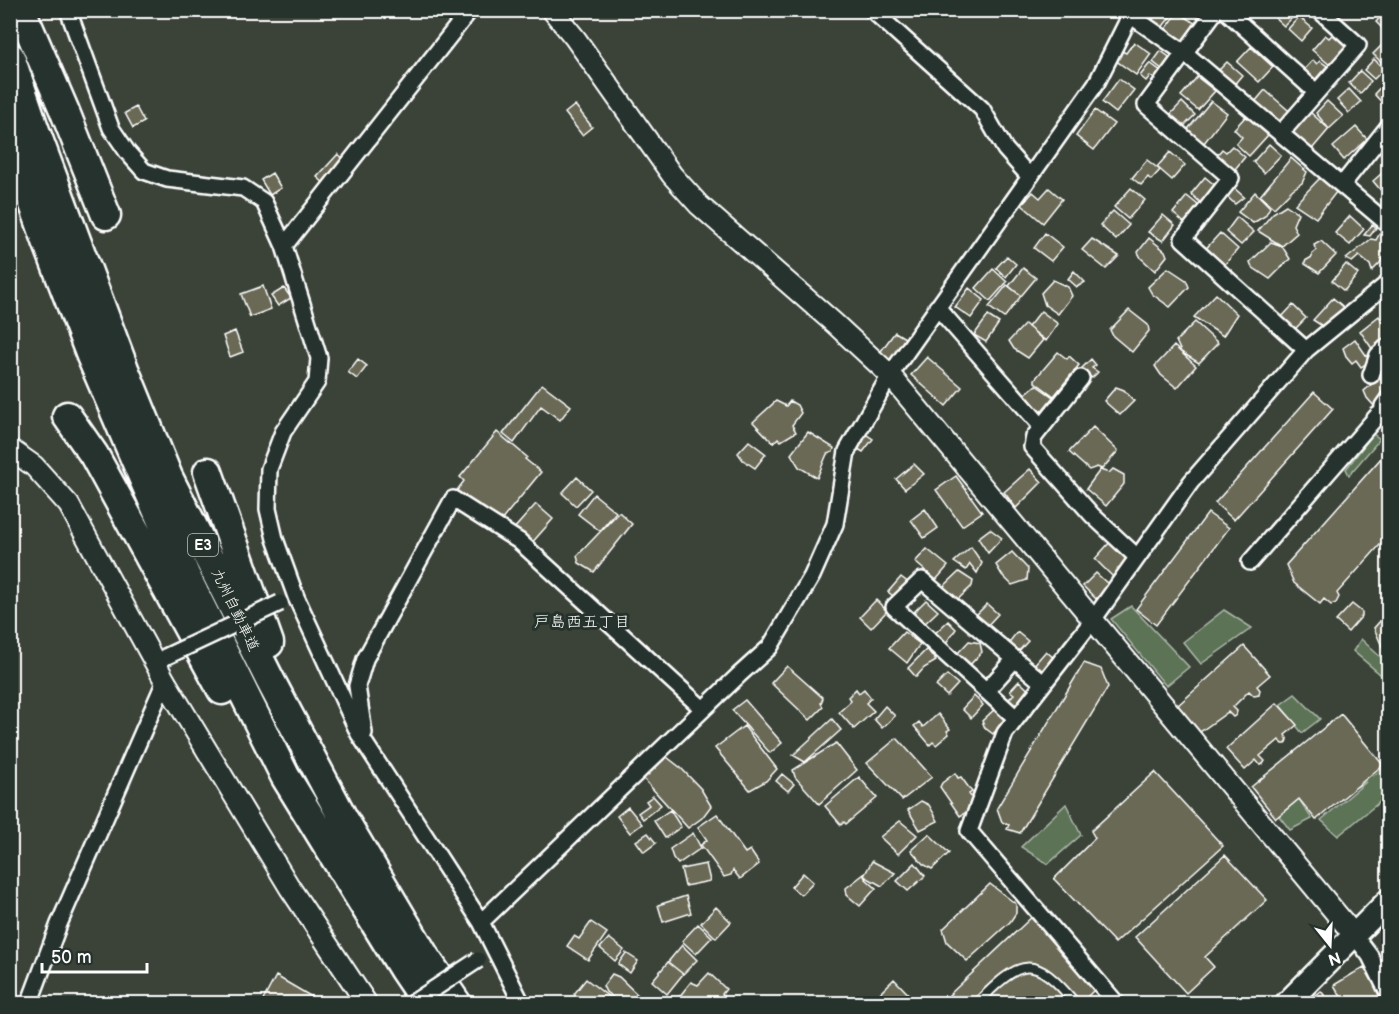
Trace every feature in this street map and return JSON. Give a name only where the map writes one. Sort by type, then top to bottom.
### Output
[{"type":"highway","points":[[21,10],[106,215]]},
{"type":"highway","name":"九州自動車道","points":[[10,57],[34,128],[124,369],[168,477],[270,680],[344,820],[425,957],[457,1004]]},
{"type":"highway","name":"九州自動車道","points":[[10,137],[91,356],[186,577],[285,776],[427,1004]]},
{"type":"highway","points":[[67,416],[94,455],[273,782],[404,970]]},
{"type":"highway","points":[[208,472],[305,744]]},
{"type":"main road","points":[[1286,1004],[1389,902]]},
{"type":"street","points":[[68,10],[111,128],[144,171],[166,179],[243,188],[264,202],[284,246],[319,358],[317,382],[283,432],[269,469],[268,509],[275,539],[296,597],[366,745],[481,922],[522,1004]]},
{"type":"street","points":[[284,246],[470,10]]},
{"type":"street","points":[[552,10],[575,38],[672,175],[699,205],[834,322],[890,375],[1354,935],[1370,956],[1389,993]]},
{"type":"street","points":[[872,10],[982,110],[1005,149],[1029,176]]},
{"type":"street","points":[[1216,10],[1186,54],[1146,105],[1230,178],[1183,239],[1306,350]]},
{"type":"street","points":[[1225,10],[1316,92]]},
{"type":"street","points":[[1281,133],[1358,45],[1319,10]]},
{"type":"street","points":[[481,922],[770,647],[812,576],[835,525],[847,451],[890,375],[1097,82],[1131,13],[1186,54],[1389,224]]},
{"type":"street","points":[[1342,185],[1389,128]]},
{"type":"street","points":[[1118,1004],[969,831],[1005,733],[1093,620],[1191,482],[1306,350],[1389,283]]},
{"type":"street","points":[[937,308],[1042,427]]},
{"type":"street","points":[[1371,375],[1378,355],[1389,346]]},
{"type":"street","points":[[1081,378],[1034,437],[1032,447],[1092,515],[1137,557]]},
{"type":"street","points":[[1250,562],[1378,415],[1385,417],[1383,406],[1389,399]]},
{"type":"street","points":[[10,449],[34,466],[69,504],[161,660],[165,681],[290,888],[368,1004]]},
{"type":"street","points":[[366,745],[357,686],[365,659],[453,499],[519,541],[703,709]]},
{"type":"street","points":[[1017,718],[894,607],[922,580],[1043,683]]},
{"type":"street","points":[[161,660],[296,597]]},
{"type":"street","points":[[986,691],[1015,659]]},
{"type":"street","points":[[29,1004],[59,924],[165,681]]},
{"type":"street","points":[[411,1004],[496,949]]},
{"type":"lane","points":[[976,1004],[1001,978],[1018,968],[1045,971],[1076,1004]]},
{"type":"green space","points":[[1373,434],[1380,439],[1349,475],[1346,469]]},
{"type":"green space","points":[[1131,606],[1189,667],[1166,686],[1111,619]]},
{"type":"green space","points":[[1224,610],[1252,628],[1201,664],[1183,642]]},
{"type":"green space","points":[[1361,639],[1388,664],[1387,680],[1353,651]]},
{"type":"green space","points":[[1295,694],[1320,719],[1302,733],[1280,705]]},
{"type":"green space","points":[[1345,729],[1373,776],[1387,765],[1388,795],[1338,836],[1321,820],[1366,782],[1320,806]]},
{"type":"green space","points":[[1299,799],[1312,819],[1290,830],[1279,816]]},
{"type":"green space","points":[[1066,804],[1081,835],[1048,864],[1021,847]]},
{"type":"building","points":[[1159,10],[1174,12],[1161,29],[1151,22]]},
{"type":"building","points":[[1278,10],[1289,10],[1294,16],[1284,26],[1273,16]]},
{"type":"building","points":[[1388,10],[1388,34],[1376,22]]},
{"type":"building","points":[[1178,12],[1199,26],[1187,43],[1166,29]]},
{"type":"building","points":[[1299,17],[1312,28],[1301,41],[1288,29]]},
{"type":"building","points":[[1333,34],[1348,47],[1331,66],[1312,50],[1325,35],[1329,38]]},
{"type":"building","points":[[1388,39],[1388,69],[1373,54]]},
{"type":"building","points":[[1134,42],[1151,54],[1136,75],[1115,60],[1122,51],[1126,53]]},
{"type":"building","points":[[1251,47],[1273,67],[1259,82],[1237,62]]},
{"type":"building","points":[[1161,51],[1172,59],[1163,70],[1153,62]]},
{"type":"building","points":[[1374,59],[1384,69],[1374,79],[1364,70]]},
{"type":"building","points":[[1313,60],[1317,64],[1320,61],[1327,66],[1313,82],[1302,72]]},
{"type":"building","points":[[1227,62],[1242,75],[1232,87],[1216,73]]},
{"type":"building","points":[[1150,63],[1162,72],[1156,80],[1150,76],[1146,81],[1140,76]]},
{"type":"building","points":[[1360,71],[1371,81],[1360,94],[1349,83]]},
{"type":"building","points":[[1197,77],[1215,91],[1198,110],[1181,96]]},
{"type":"building","points":[[1119,79],[1134,90],[1116,113],[1102,102]]},
{"type":"building","points":[[1388,79],[1388,109],[1374,94]]},
{"type":"building","points":[[1349,89],[1361,102],[1349,113],[1337,100]]},
{"type":"building","points":[[1265,90],[1295,116],[1284,129],[1254,103]]},
{"type":"building","points":[[1211,101],[1227,113],[1201,147],[1184,134]]},
{"type":"building","points":[[1327,101],[1343,116],[1329,129],[1316,113]]},
{"type":"building","points":[[1182,102],[1195,115],[1179,131],[1166,119]]},
{"type":"building","points":[[575,105],[592,127],[582,135],[565,113]]},
{"type":"building","points":[[136,107],[144,122],[133,128],[125,113]]},
{"type":"building","points":[[1095,110],[1114,124],[1094,150],[1076,136]]},
{"type":"building","points":[[1310,112],[1329,129],[1307,155],[1287,139]]},
{"type":"building","points":[[1246,116],[1268,135],[1249,156],[1236,144],[1242,137],[1234,129]]},
{"type":"building","points":[[1356,127],[1367,139],[1344,160],[1333,147]]},
{"type":"building","points":[[1269,144],[1281,155],[1264,173],[1253,162]]},
{"type":"building","points":[[1232,146],[1245,157],[1230,175],[1213,160],[1222,149],[1226,152]]},
{"type":"building","points":[[1170,152],[1185,165],[1172,180],[1157,167]]},
{"type":"building","points":[[338,154],[346,161],[325,184],[317,177]]},
{"type":"building","points":[[1291,158],[1307,172],[1302,183],[1274,208],[1260,196]]},
{"type":"building","points":[[1147,160],[1160,170],[1151,180],[1148,177],[1141,185],[1132,178]]},
{"type":"building","points":[[1388,168],[1388,199],[1373,181]]},
{"type":"building","points":[[272,173],[281,188],[270,195],[261,180]]},
{"type":"building","points":[[1205,177],[1217,187],[1202,204],[1191,194]]},
{"type":"building","points":[[1320,178],[1337,191],[1316,218],[1295,204]]},
{"type":"building","points":[[1233,187],[1244,197],[1235,204],[1222,192]]},
{"type":"building","points":[[1049,188],[1062,199],[1043,223],[1022,205],[1033,192],[1040,198]]},
{"type":"building","points":[[1131,188],[1145,200],[1128,219],[1114,207]]},
{"type":"building","points":[[1255,192],[1270,207],[1265,216],[1253,223],[1238,212]]},
{"type":"building","points":[[1187,196],[1203,209],[1188,226],[1173,213]]},
{"type":"building","points":[[1286,205],[1298,213],[1293,225],[1297,233],[1282,246],[1258,231],[1273,213]]},
{"type":"building","points":[[1113,211],[1129,225],[1116,240],[1100,225]]},
{"type":"building","points":[[1163,215],[1175,225],[1163,241],[1148,232]]},
{"type":"building","points":[[1350,216],[1364,229],[1350,245],[1335,233]]},
{"type":"building","points":[[1237,217],[1254,232],[1241,245],[1226,232]]},
{"type":"building","points":[[1372,225],[1376,228],[1370,236],[1364,235]]},
{"type":"building","points":[[1381,231],[1388,237],[1388,250],[1372,271],[1370,265],[1359,256],[1352,262],[1346,259],[1371,239],[1376,240]]},
{"type":"building","points":[[1045,233],[1063,247],[1051,261],[1034,248]]},
{"type":"building","points":[[1220,233],[1238,249],[1220,270],[1201,254]]},
{"type":"building","points":[[1149,238],[1165,251],[1167,256],[1155,271],[1138,252]]},
{"type":"building","points":[[1092,239],[1119,256],[1106,269],[1082,250]]},
{"type":"building","points":[[1321,241],[1336,255],[1319,273],[1305,264],[1305,261],[1316,251],[1314,245]]},
{"type":"building","points":[[1271,242],[1282,246],[1290,259],[1270,279],[1252,267],[1250,262]]},
{"type":"building","points":[[1007,256],[1016,264],[1006,277],[996,268]]},
{"type":"building","points":[[1346,264],[1358,274],[1344,291],[1332,281]]},
{"type":"building","points":[[1023,268],[1036,278],[1021,296],[1009,286]]},
{"type":"building","points":[[1168,268],[1186,280],[1189,287],[1170,307],[1152,294],[1148,287]]},
{"type":"building","points":[[993,269],[1007,282],[990,301],[976,288]]},
{"type":"building","points":[[1074,271],[1085,282],[1077,287],[1068,279]]},
{"type":"building","points":[[1053,280],[1068,287],[1072,296],[1058,314],[1045,305],[1041,293]]},
{"type":"building","points":[[1007,285],[1021,296],[1004,318],[989,307]]},
{"type":"building","points":[[263,286],[271,309],[250,317],[241,294]]},
{"type":"building","points":[[284,288],[291,298],[278,306],[271,296]]},
{"type":"building","points":[[969,288],[984,300],[971,318],[955,307]]},
{"type":"building","points":[[1216,294],[1237,314],[1223,336],[1194,317]]},
{"type":"building","points":[[1333,298],[1347,310],[1327,329],[1313,320]]},
{"type":"building","points":[[1293,305],[1306,318],[1291,333],[1278,321]]},
{"type":"building","points":[[1129,310],[1148,325],[1149,331],[1132,352],[1113,336],[1110,330]]},
{"type":"building","points":[[1041,311],[1058,324],[1046,341],[1028,327]]},
{"type":"building","points":[[988,316],[999,323],[986,342],[974,335]]},
{"type":"building","points":[[1379,316],[1388,329],[1388,340],[1375,353],[1360,331]]},
{"type":"building","points":[[1195,322],[1218,343],[1199,363],[1181,352],[1176,341]]},
{"type":"building","points":[[1025,324],[1043,340],[1028,358],[1014,349],[1009,341]]},
{"type":"building","points":[[235,331],[243,352],[230,357],[223,336]]},
{"type":"building","points":[[895,332],[910,341],[892,365],[882,356],[881,351]]},
{"type":"building","points":[[1355,339],[1370,361],[1361,367],[1356,360],[1352,363],[1343,348]]},
{"type":"building","points":[[1174,346],[1196,366],[1177,388],[1161,375],[1155,366]]},
{"type":"building","points":[[1058,352],[1067,359],[1069,356],[1079,365],[1054,396],[1035,382],[1035,379]]},
{"type":"building","points":[[927,357],[962,387],[946,406],[911,375]]},
{"type":"building","points":[[358,359],[367,366],[357,379],[348,372]]},
{"type":"building","points":[[1091,359],[1096,365],[1092,368],[1098,372],[1092,378],[1081,369]]},
{"type":"building","points":[[1388,365],[1388,385],[1380,378],[1380,374]]},
{"type":"building","points":[[1379,378],[1388,387],[1388,393],[1376,408],[1364,391]]},
{"type":"building","points":[[542,384],[571,406],[560,420],[541,406],[514,443],[503,434]]},
{"type":"building","points":[[1036,385],[1053,397],[1040,413],[1027,405],[1024,395]]},
{"type":"building","points":[[1116,387],[1124,390],[1134,401],[1120,415],[1104,401]]},
{"type":"building","points":[[1314,392],[1333,409],[1234,520],[1215,503]]},
{"type":"building","points":[[776,401],[786,406],[790,401],[797,405],[801,413],[792,425],[796,432],[781,441],[778,438],[773,443],[753,422]]},
{"type":"building","points":[[1093,427],[1118,451],[1102,469],[1097,467],[1089,470],[1069,452]]},
{"type":"building","points":[[497,432],[541,472],[496,527],[455,493],[464,481],[460,477]]},
{"type":"building","points":[[808,432],[834,448],[833,452],[827,454],[817,478],[799,467],[791,454]]},
{"type":"building","points":[[864,433],[873,439],[863,452],[853,446]]},
{"type":"building","points":[[749,441],[766,454],[755,468],[743,460],[738,453]]},
{"type":"building","points":[[1383,456],[1388,462],[1388,536],[1337,593],[1339,597],[1336,603],[1331,605],[1324,599],[1320,604],[1294,583],[1286,565]]},
{"type":"building","points":[[914,464],[924,474],[905,489],[896,479]]},
{"type":"building","points":[[1030,469],[1042,482],[1016,508],[1004,492]]},
{"type":"building","points":[[1113,469],[1124,475],[1124,484],[1106,506],[1086,489],[1100,470],[1109,473]]},
{"type":"building","points":[[956,476],[982,512],[962,526],[936,490]]},
{"type":"building","points":[[577,477],[591,490],[576,506],[562,493]]},
{"type":"building","points":[[594,494],[616,512],[600,531],[578,514]]},
{"type":"building","points":[[536,504],[553,519],[530,545],[513,530]]},
{"type":"building","points":[[925,509],[938,528],[924,538],[911,520]]},
{"type":"building","points":[[619,512],[632,524],[594,572],[579,563],[577,556]]},
{"type":"building","points":[[1208,513],[1229,528],[1156,625],[1136,609]]},
{"type":"building","points":[[990,529],[1002,538],[988,553],[978,538]]},
{"type":"building","points":[[1110,542],[1127,557],[1127,562],[1113,577],[1095,559]]},
{"type":"building","points":[[971,547],[982,563],[977,573],[970,564],[966,570],[954,562]]},
{"type":"building","points":[[927,549],[948,566],[936,580],[915,562]]},
{"type":"building","points":[[1012,552],[1028,569],[1027,580],[1012,585],[996,565]]},
{"type":"building","points":[[959,572],[973,581],[972,586],[955,602],[942,588]]},
{"type":"building","points":[[1096,573],[1109,585],[1096,599],[1083,586]]},
{"type":"building","points":[[901,577],[910,584],[898,600],[888,592]]},
{"type":"building","points":[[876,600],[887,611],[871,628],[860,617]]},
{"type":"building","points":[[926,600],[938,611],[921,627],[910,616]]},
{"type":"building","points":[[987,604],[998,614],[986,627],[974,617]]},
{"type":"building","points":[[1352,604],[1362,612],[1362,616],[1348,632],[1336,621]]},
{"type":"building","points":[[1388,612],[1388,655],[1374,628]]},
{"type":"building","points":[[948,621],[956,629],[943,647],[932,636]]},
{"type":"building","points":[[904,632],[920,644],[907,663],[889,648]]},
{"type":"building","points":[[1017,632],[1028,641],[1017,653],[1007,645]]},
{"type":"building","points":[[969,641],[980,643],[982,652],[967,668],[956,655]]},
{"type":"building","points":[[1244,646],[1270,675],[1257,686],[1260,690],[1259,695],[1254,696],[1249,691],[1233,707],[1237,711],[1236,715],[1233,717],[1228,712],[1200,732],[1177,706]]},
{"type":"building","points":[[927,649],[936,661],[924,668],[916,677],[908,668]]},
{"type":"building","points":[[1046,651],[1056,660],[1043,675],[1033,666]]},
{"type":"building","points":[[1084,663],[1101,669],[1108,687],[1020,833],[1007,829],[1009,825],[1002,822],[997,808]]},
{"type":"building","points":[[787,666],[823,698],[821,703],[823,707],[810,720],[771,683]]},
{"type":"building","points":[[947,675],[958,684],[947,696],[936,686]]},
{"type":"building","points":[[1019,681],[1035,696],[1018,714],[1006,702],[1014,694],[1010,691]]},
{"type":"building","points":[[856,689],[859,693],[864,689],[871,698],[866,703],[874,711],[854,729],[839,712],[851,701],[848,697]]},
{"type":"building","points":[[974,696],[983,705],[971,718],[962,709]]},
{"type":"building","points":[[745,700],[782,743],[770,753],[732,710]]},
{"type":"building","points":[[1277,703],[1297,725],[1285,735],[1288,740],[1286,744],[1279,740],[1260,756],[1265,761],[1263,764],[1260,765],[1256,760],[1245,770],[1226,749]]},
{"type":"building","points":[[885,706],[895,716],[882,728],[874,719]]},
{"type":"building","points":[[996,708],[1008,716],[993,734],[985,728],[982,721]]},
{"type":"building","points":[[938,714],[950,729],[947,731],[949,734],[936,745],[933,742],[930,745],[914,726],[919,722],[923,727]]},
{"type":"building","points":[[1341,714],[1383,765],[1316,820],[1299,799],[1276,818],[1251,787]]},
{"type":"building","points":[[832,719],[841,730],[805,762],[793,755]]},
{"type":"building","points":[[744,726],[777,769],[766,781],[750,790],[715,748]]},
{"type":"building","points":[[897,738],[932,777],[902,800],[867,763]]},
{"type":"building","points":[[836,743],[857,770],[819,804],[795,777],[793,770]]},
{"type":"building","points":[[663,754],[681,768],[701,789],[711,806],[702,818],[688,828],[640,775]]},
{"type":"building","points":[[1155,772],[1223,846],[1115,943],[1054,879],[1095,838],[1091,831]]},
{"type":"building","points":[[955,773],[958,778],[961,777],[972,792],[969,794],[977,806],[960,816],[940,787]]},
{"type":"building","points":[[782,774],[794,784],[788,791],[776,781]]},
{"type":"building","points":[[859,777],[877,798],[846,824],[844,822],[841,825],[825,806]]},
{"type":"building","points":[[653,796],[661,805],[643,819],[638,813],[649,805],[646,801]]},
{"type":"building","points":[[921,801],[929,805],[938,821],[920,830],[908,810]]},
{"type":"building","points":[[628,807],[642,824],[630,833],[617,816]]},
{"type":"building","points":[[670,810],[681,827],[665,838],[654,821]]},
{"type":"building","points":[[717,814],[745,853],[750,850],[759,864],[740,879],[733,870],[731,875],[724,877],[701,845],[707,840],[698,827]]},
{"type":"building","points":[[900,821],[917,835],[898,854],[880,837]]},
{"type":"building","points":[[648,833],[656,843],[644,852],[636,841]]},
{"type":"building","points":[[693,833],[701,848],[678,864],[670,849]]},
{"type":"building","points":[[929,834],[949,853],[932,869],[923,864],[911,850]]},
{"type":"building","points":[[1225,855],[1267,900],[1205,957],[1214,967],[1186,993],[1135,937]]},
{"type":"building","points":[[872,861],[895,873],[882,886],[864,876]]},
{"type":"building","points":[[915,863],[925,876],[908,891],[897,881]]},
{"type":"building","points":[[706,864],[710,881],[685,886],[681,869]]},
{"type":"building","points":[[803,873],[813,882],[801,895],[791,887]]},
{"type":"building","points":[[864,874],[865,878],[876,888],[860,906],[847,895],[846,888]]},
{"type":"building","points":[[990,884],[1016,904],[1016,913],[1010,922],[967,961],[947,942],[943,929]]},
{"type":"building","points":[[686,896],[691,913],[663,922],[658,905]]},
{"type":"building","points":[[716,907],[731,922],[716,938],[701,923]]},
{"type":"building","points":[[1036,913],[1097,987],[1087,997],[1092,1003],[956,1004],[949,995]]},
{"type":"building","points":[[591,922],[607,933],[588,960],[567,946],[574,936],[579,939]]},
{"type":"building","points":[[698,924],[712,937],[696,954],[682,941]]},
{"type":"building","points":[[609,938],[624,950],[615,961],[600,948]]},
{"type":"building","points":[[682,945],[697,960],[683,974],[668,962]]},
{"type":"building","points":[[626,953],[638,961],[630,973],[618,964]]},
{"type":"building","points":[[668,962],[683,974],[667,994],[652,981]]},
{"type":"building","points":[[1364,967],[1383,999],[1375,1004],[1345,1004],[1334,985]]},
{"type":"building","points":[[709,973],[726,989],[722,994],[724,997],[718,1004],[686,1004],[679,997],[691,982],[698,985]]},
{"type":"building","points":[[612,974],[619,977],[643,1000],[639,1004],[622,1004],[606,992],[603,986]]},
{"type":"building","points":[[276,976],[324,1004],[261,1004]]},
{"type":"building","points":[[586,979],[618,1004],[587,1004],[574,994]]},
{"type":"building","points":[[894,979],[918,1004],[860,1004],[864,1000],[870,1003]]},
{"type":"building","points":[[1321,991],[1331,1004],[1305,1004]]},
{"type":"district","name":"戸島西五丁目","points":[[582,622]]}]
